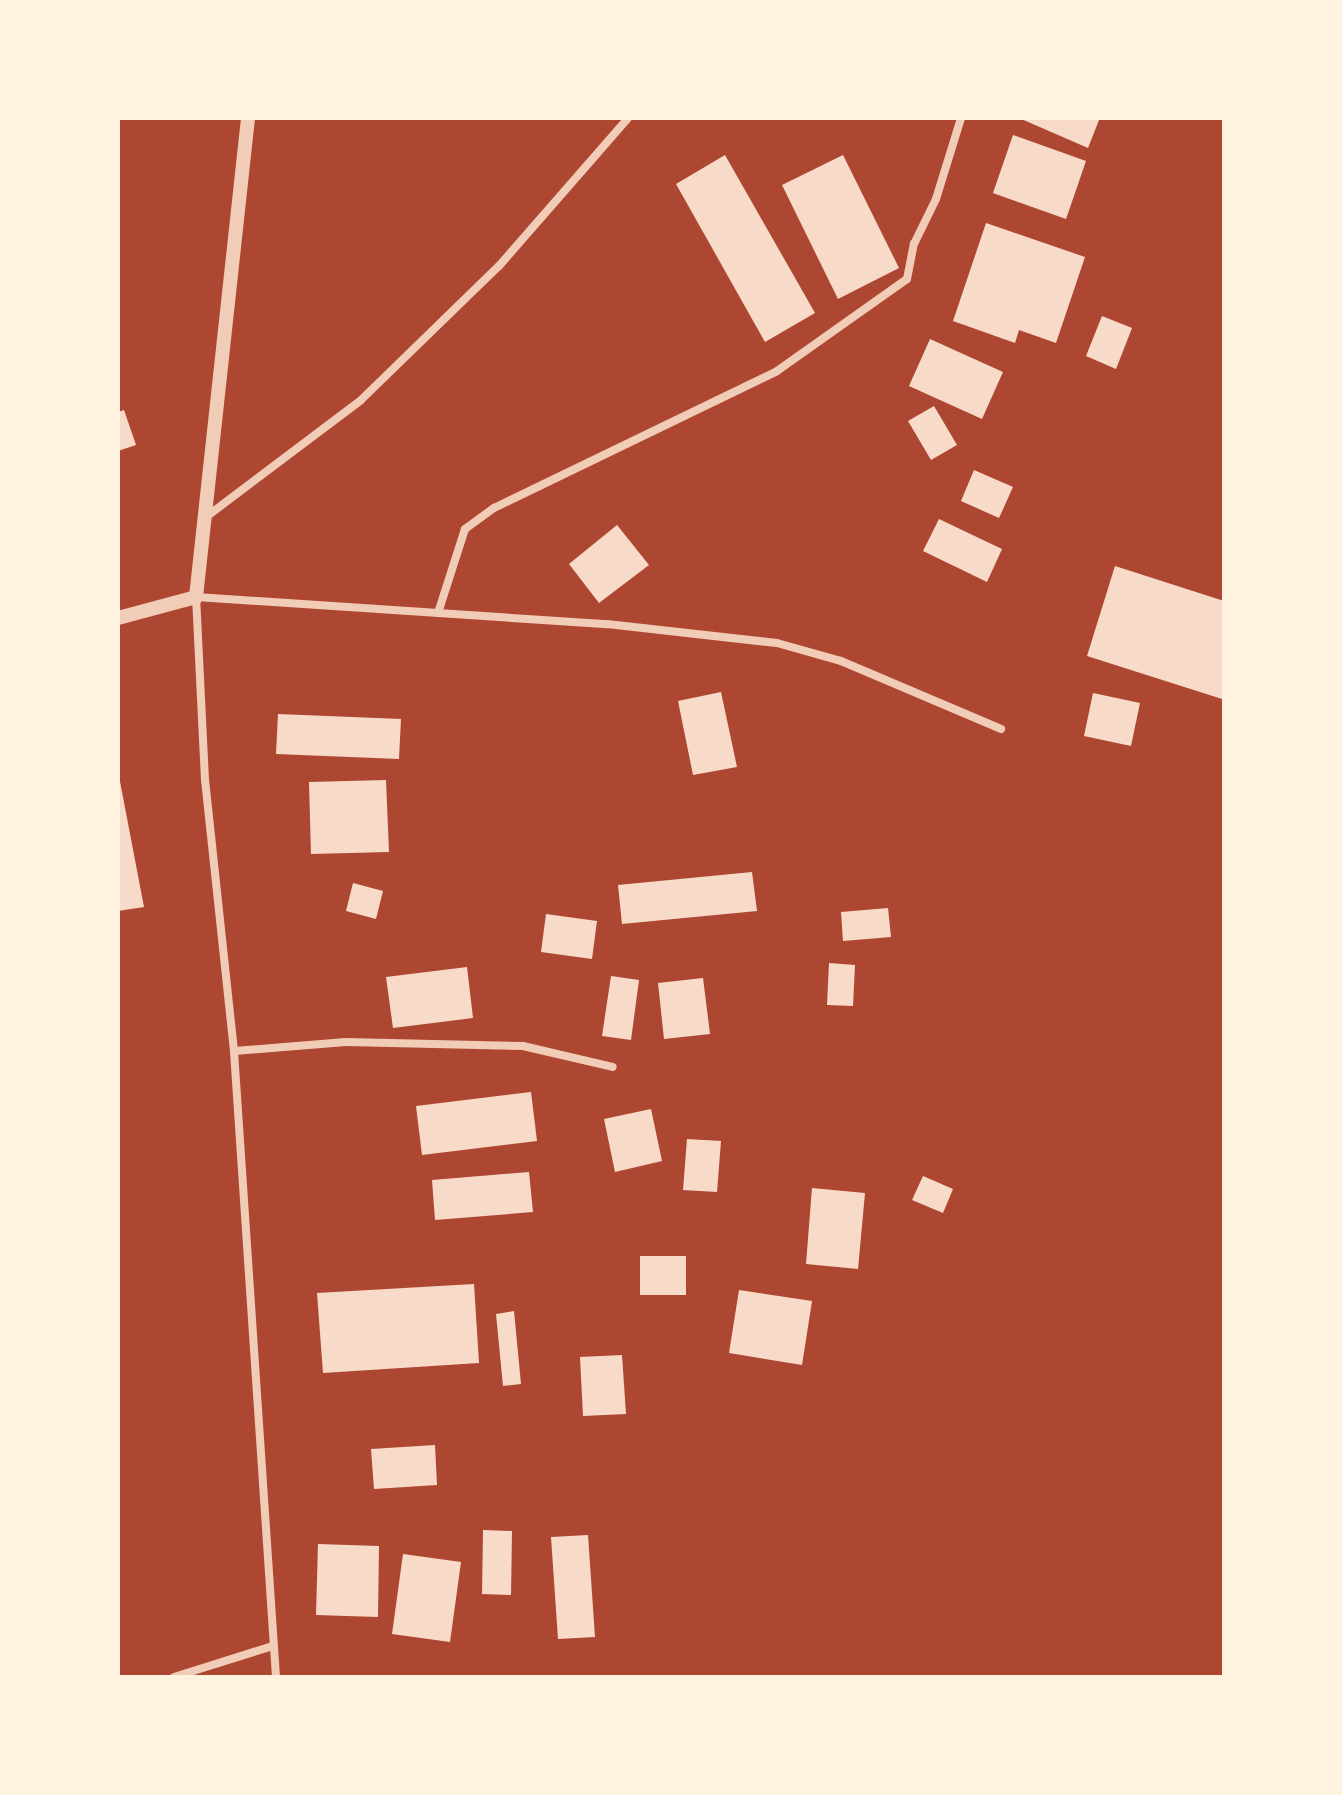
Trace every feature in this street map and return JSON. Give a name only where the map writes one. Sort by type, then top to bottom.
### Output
[{"type":"street","points":[[248,118],[201,522],[196,597],[205,780],[234,1051],[276,1677]]},
{"type":"street","points":[[617,118],[617,131]]},
{"type":"street","points":[[201,522],[361,400],[499,266],[628,118]]},
{"type":"street","points":[[438,613],[455,552],[465,529],[474,522],[777,371],[907,279],[914,244],[936,199],[961,118]]},
{"type":"street","points":[[118,618],[196,597],[607,624],[777,643],[841,661],[1001,729]]},
{"type":"street","points":[[234,1051],[346,1042],[523,1046],[613,1067]]},
{"type":"street","points":[[174,1677],[273,1646]]},
{"type":"shaded area","points":[[118,118],[1224,118],[1224,1677],[118,1677]]},
{"type":"building","points":[[1019,118],[1093,118],[1099,120],[1088,148]]},
{"type":"building","points":[[1013,135],[1086,161],[1066,219],[993,193]]},
{"type":"building","points":[[725,155],[815,313],[765,342],[676,184]]},
{"type":"building","points":[[843,155],[899,268],[838,299],[782,185]]},
{"type":"building","points":[[986,223],[1085,257],[1056,343],[1019,330],[1015,343],[953,321]]},
{"type":"building","points":[[1102,316],[1132,328],[1116,369],[1086,356]]},
{"type":"building","points":[[930,339],[1003,372],[982,419],[909,386]]},
{"type":"building","points":[[934,406],[957,445],[931,460],[908,421]]},
{"type":"building","points":[[124,410],[136,445],[118,451],[118,412]]},
{"type":"building","points":[[974,470],[1013,487],[999,518],[961,501]]},
{"type":"building","points":[[939,519],[1002,549],[987,582],[923,551]]},
{"type":"building","points":[[617,525],[649,565],[599,603],[569,564]]},
{"type":"building","points":[[1115,566],[1224,601],[1222,699],[1087,656]]},
{"type":"building","points":[[721,692],[737,767],[693,775],[678,701]]},
{"type":"building","points":[[1093,693],[1140,703],[1131,746],[1084,736]]},
{"type":"building","points":[[278,714],[401,719],[399,759],[276,754]]},
{"type":"building","points":[[118,771],[144,907],[118,911]]},
{"type":"building","points":[[386,780],[389,852],[311,854],[309,782]]},
{"type":"building","points":[[752,872],[757,911],[622,924],[618,885]]},
{"type":"building","points":[[353,883],[383,891],[376,919],[346,911]]},
{"type":"building","points":[[888,908],[891,937],[843,941],[841,912]]},
{"type":"building","points":[[546,914],[597,921],[592,959],[541,952]]},
{"type":"building","points":[[829,963],[855,965],[853,1006],[827,1005]]},
{"type":"building","points":[[467,967],[473,1018],[393,1028],[386,977]]},
{"type":"building","points":[[611,976],[639,980],[631,1040],[602,1036]]},
{"type":"building","points":[[703,978],[710,1034],[664,1039],[658,983]]},
{"type":"building","points":[[531,1092],[537,1141],[422,1155],[416,1106]]},
{"type":"building","points":[[651,1109],[662,1161],[615,1172],[604,1119]]},
{"type":"building","points":[[687,1139],[721,1141],[717,1192],[683,1190]]},
{"type":"building","points":[[529,1172],[533,1212],[435,1220],[432,1180]]},
{"type":"building","points":[[923,1176],[953,1189],[943,1213],[912,1200]]},
{"type":"building","points":[[812,1188],[865,1193],[858,1269],[806,1264]]},
{"type":"building","points":[[640,1256],[686,1256],[686,1295],[640,1295]]},
{"type":"building","points":[[474,1284],[479,1363],[323,1373],[317,1293]]},
{"type":"building","points":[[739,1290],[812,1301],[802,1365],[729,1353]]},
{"type":"building","points":[[514,1311],[521,1384],[503,1386],[496,1314]]},
{"type":"building","points":[[622,1355],[626,1414],[583,1416],[580,1357]]},
{"type":"building","points":[[435,1445],[437,1485],[374,1489],[371,1449]]},
{"type":"building","points":[[483,1530],[512,1531],[511,1595],[482,1594]]},
{"type":"building","points":[[588,1535],[595,1637],[558,1639],[551,1537]]},
{"type":"building","points":[[318,1544],[379,1546],[378,1617],[316,1615]]},
{"type":"building","points":[[403,1554],[461,1562],[450,1642],[392,1634]]}]
